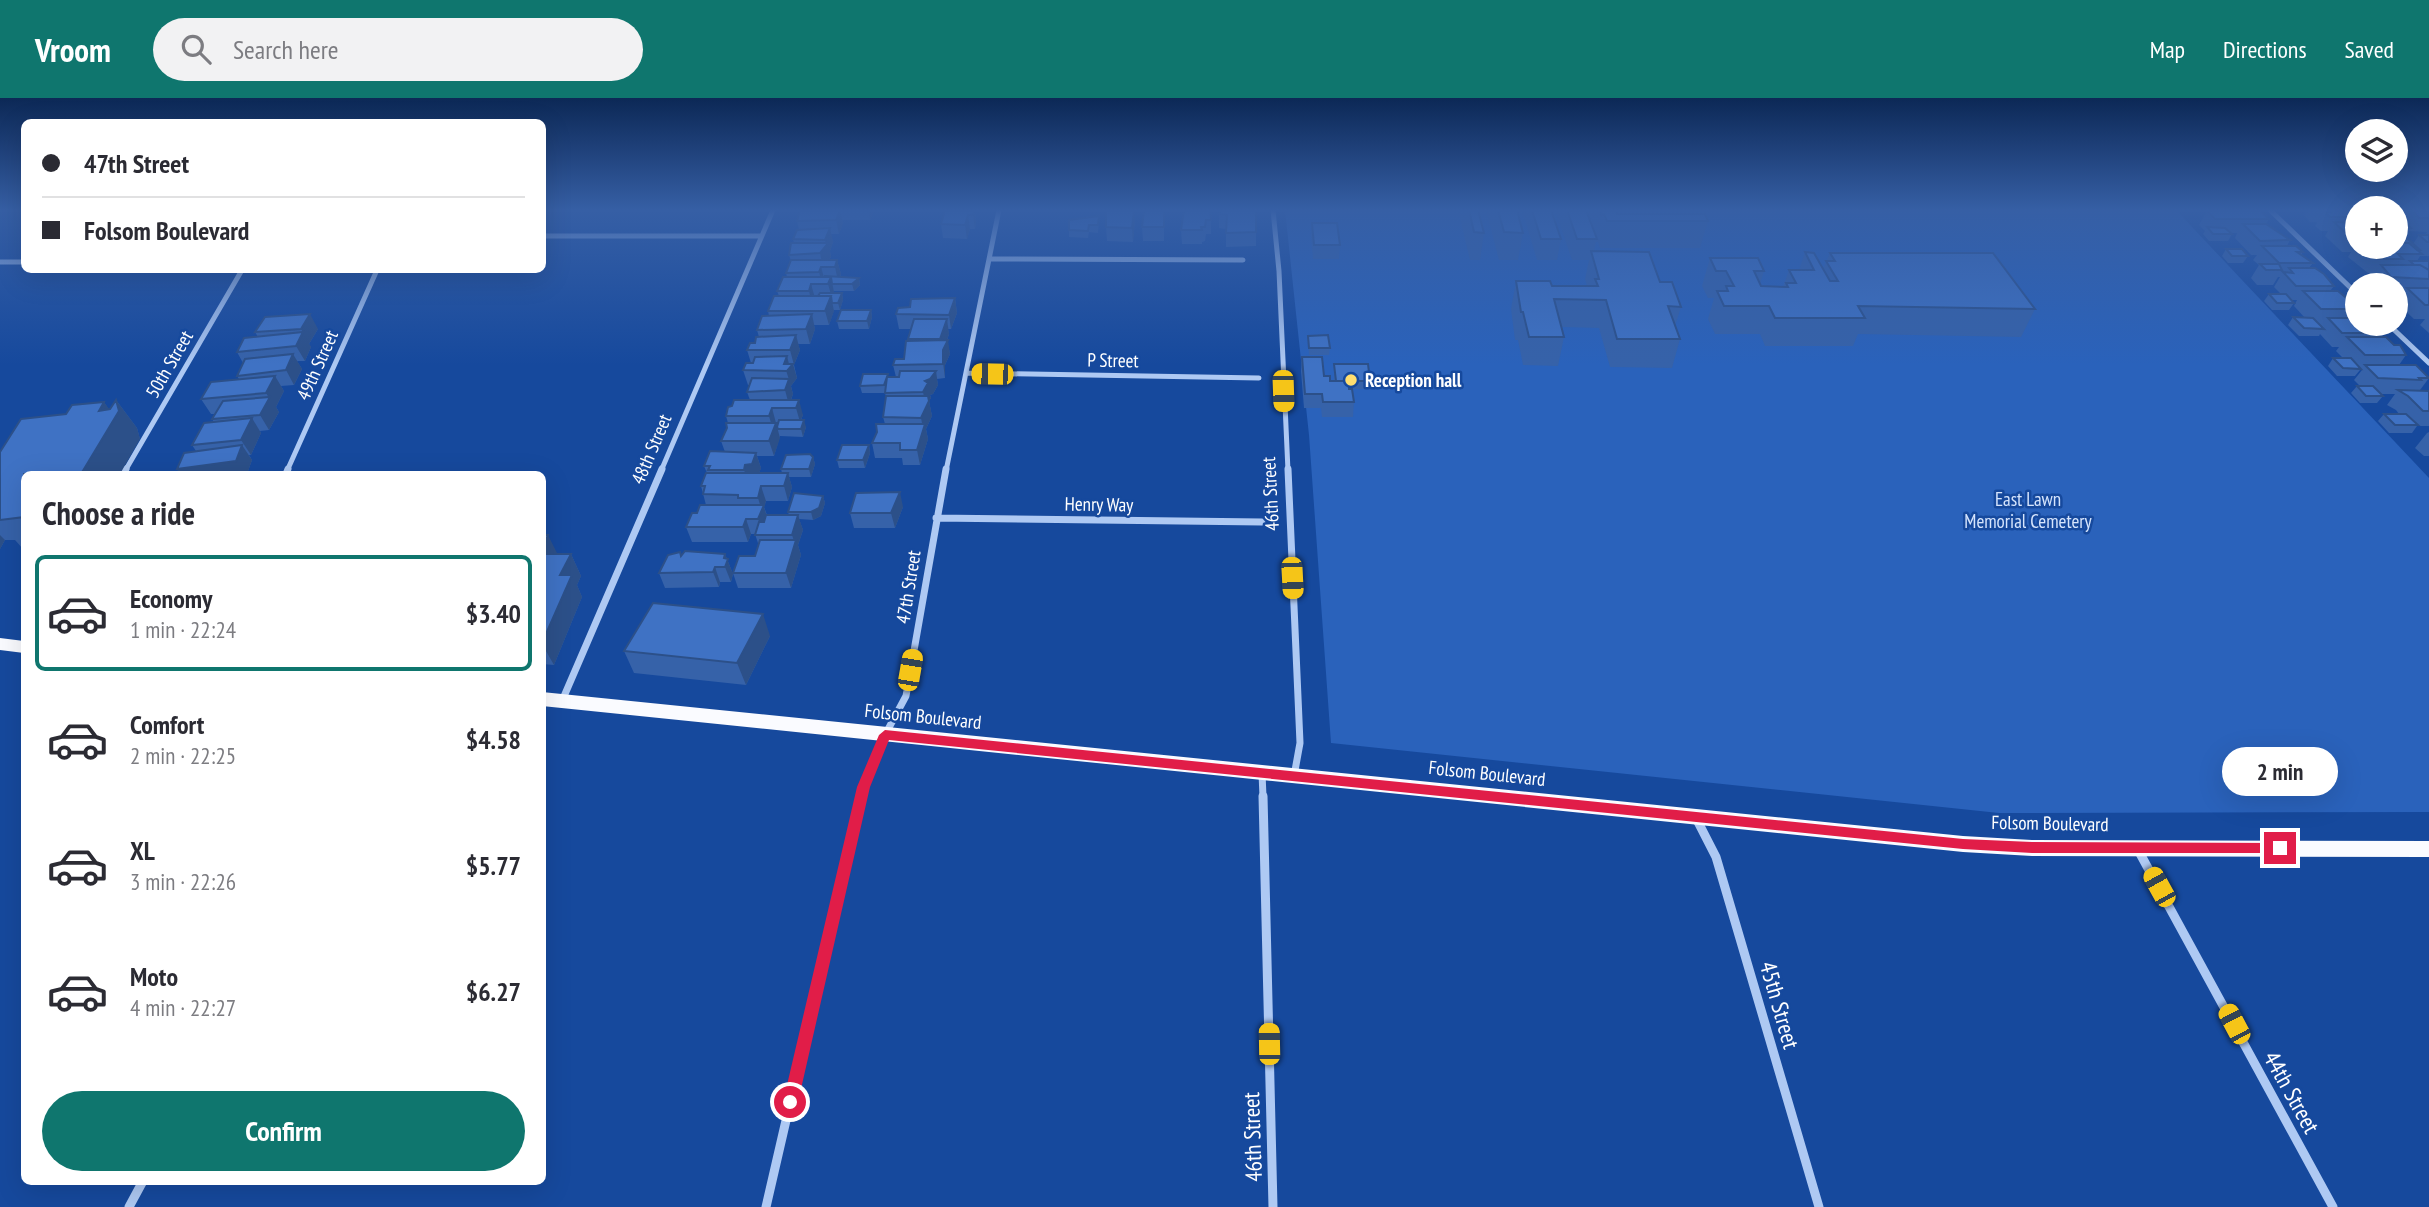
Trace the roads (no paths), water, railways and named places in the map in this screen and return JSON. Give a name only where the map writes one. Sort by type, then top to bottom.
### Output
[{"type":"main road","points":[[0,644],[21,645]]},
{"type":"main road","name":"Folsom Boulevard","points":[[546,699],[1963,844],[2032,848],[2429,849]]},
{"type":"street","points":[[0,262],[21,262]]},
{"type":"street","name":"48th Street","points":[[562,701],[750,262]]},
{"type":"street","name":"47th Street","points":[[766,1207],[863,787],[885,735],[906,696],[936,518],[988,262]]},
{"type":"street","name":"46th Street","points":[[1278,262],[1300,743],[1294,776]]},
{"type":"street","points":[[2324,262],[2345,282]]},
{"type":"street","name":"50th Street","points":[[125,471],[240,273]]},
{"type":"street","name":"49th Street","points":[[287,471],[376,273]]},
{"type":"street","points":[[2401,336],[2429,363]]},
{"type":"street","name":"P Street","points":[[966,373],[1259,378]]},
{"type":"street","name":"Henry Way","points":[[936,518],[1262,522]]},
{"type":"street","name":"46th Street","points":[[1262,773],[1273,1207]]},
{"type":"street","name":"45th Street","points":[[1696,817],[1716,857],[1819,1207]]},
{"type":"street","name":"44th Street","points":[[2137,848],[2333,1207]]},
{"type":"street","points":[[129,1207],[141,1185]]},
{"type":"place","name":"Reception hall","points":[[1351,380]]},
{"type":"park label","name":"East Lawn Memorial Cemetery","points":[[2028,510]]}]
